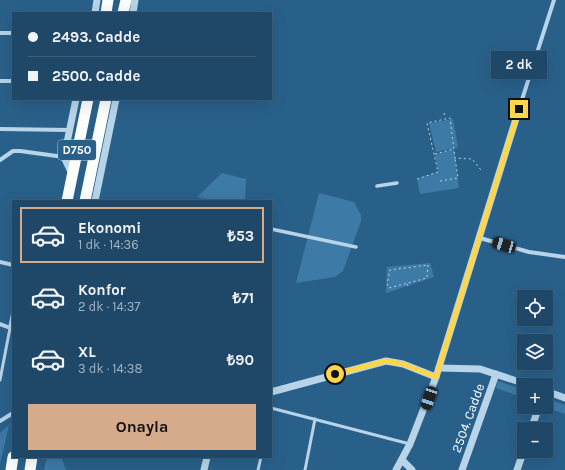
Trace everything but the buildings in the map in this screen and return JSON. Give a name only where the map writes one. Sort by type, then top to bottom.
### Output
[{"type":"highway","points":[[106,12],[108,0]]},
{"type":"highway","points":[[123,12],[126,0]]},
{"type":"highway","name":"D750","points":[[67,200],[88,100]]},
{"type":"highway","name":"D750","points":[[85,200],[106,100]]},
{"type":"highway","points":[[11,470],[13,458]]},
{"type":"highway","points":[[30,470],[32,458]]},
{"type":"street","points":[[95,12],[97,0]]},
{"type":"street","points":[[133,12],[135,0]]},
{"type":"street","points":[[396,470],[410,444],[436,377],[554,0]]},
{"type":"street","points":[[0,33],[12,33]]},
{"type":"street","points":[[0,81],[12,81]]},
{"type":"street","points":[[72,174],[64,157],[76,100]]},
{"type":"street","points":[[95,200],[116,100]]},
{"type":"street","points":[[0,129],[69,130]]},
{"type":"street","points":[[0,160],[14,151],[20,150],[64,157]]},
{"type":"street","points":[[377,186],[397,182]]},
{"type":"street","points":[[272,230],[356,246]]},
{"type":"street","points":[[480,238],[529,252],[565,257]]},
{"type":"street","points":[[0,262],[12,265]]},
{"type":"street","points":[[0,324],[11,329]]},
{"type":"street","points":[[272,392],[386,361],[403,364],[436,377]]},
{"type":"street","points":[[439,368],[480,369],[517,381]]},
{"type":"street","name":"2504. Cadde","points":[[462,470],[496,374]]},
{"type":"street","points":[[553,394],[565,398]]},
{"type":"street","points":[[0,421],[12,414]]},
{"type":"street","points":[[204,470],[207,458]]},
{"type":"street","points":[[517,470],[521,458]]},
{"type":"street","points":[[402,460],[412,470]]},
{"type":"lane","points":[[0,380],[11,329]]},
{"type":"lane","points":[[272,408],[410,444]]},
{"type":"lane","points":[[305,470],[315,419]]},
{"type":"lane","points":[[258,470],[260,458]]},
{"type":"path","points":[[444,113],[445,119]]},
{"type":"path","points":[[417,179],[438,172],[427,123],[450,118],[458,178],[440,181]]},
{"type":"path","points":[[435,154],[454,149]]},
{"type":"path","points":[[455,158],[472,159],[481,170]]},
{"type":"path","points":[[428,265],[427,278],[407,283],[389,288],[387,284],[390,270],[428,265]]},
{"type":"path","points":[[407,283],[409,288]]},
{"type":"shaded area","points":[[453,119],[458,147],[436,152],[429,123]]},
{"type":"shaded area","points":[[454,149],[459,188],[420,194],[417,179],[438,172],[435,154]]},
{"type":"shaded area","points":[[222,173],[246,179],[245,200],[214,200],[197,197]]},
{"type":"shaded area","points":[[319,193],[354,202],[361,215],[361,221],[343,271],[335,277],[296,283]]},
{"type":"shaded area","points":[[430,263],[434,277],[386,293],[387,267]]},
{"type":"shaded area","points":[[498,381],[517,388],[517,396],[496,388]]},
{"type":"shaded area","points":[[553,401],[565,405],[565,414],[553,410]]},
{"type":"shaded area","points":[[9,425],[0,464],[0,433]]},
{"type":"shaded area","points":[[47,458],[61,458],[66,470],[44,470]]},
{"type":"route","points":[[335,374],[386,361],[403,364],[436,377],[519,109]]}]
